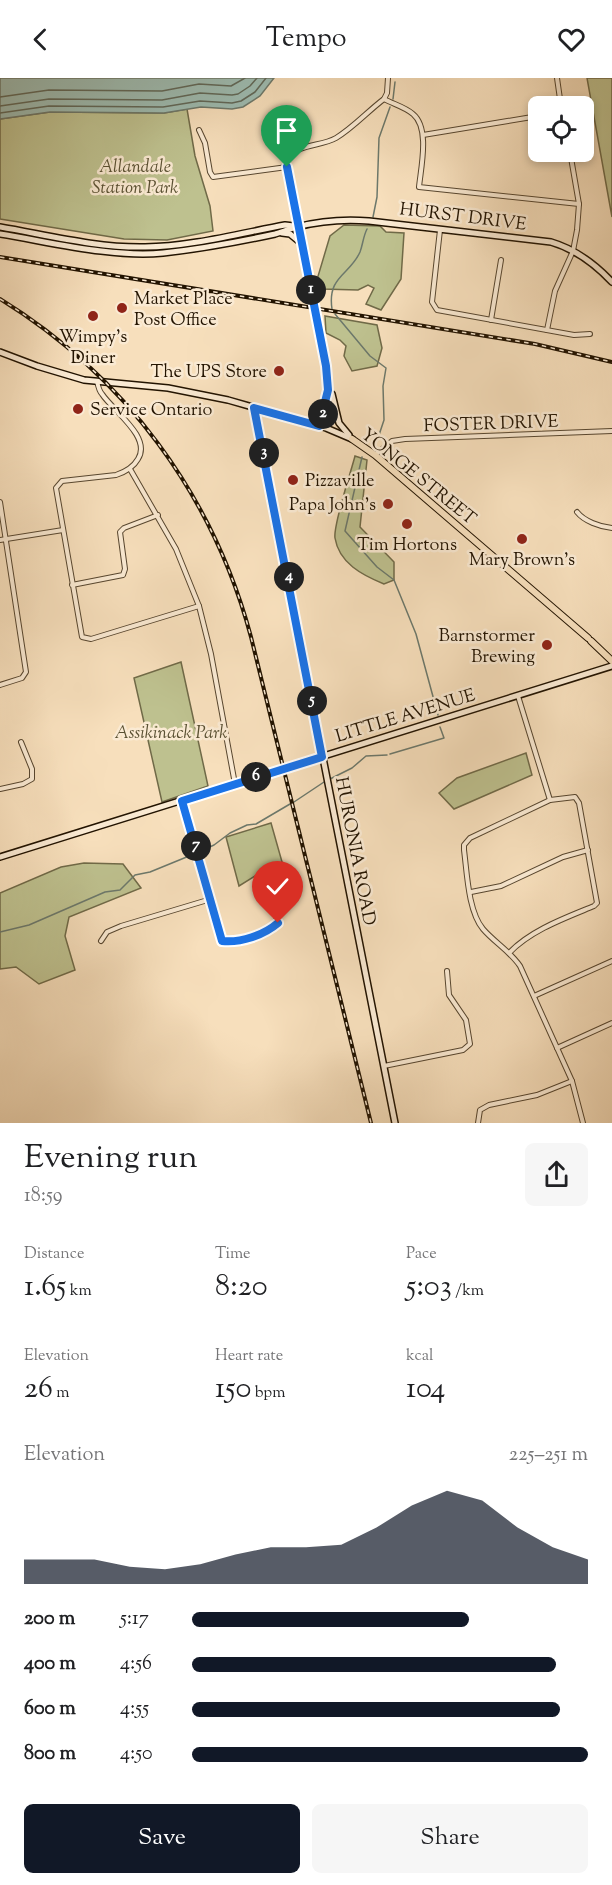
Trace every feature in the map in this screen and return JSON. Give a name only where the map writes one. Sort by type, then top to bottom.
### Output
[{"type":"main road","name":"HURST DRIVE","points":[[298,226],[349,219],[540,240],[573,251],[594,265],[612,282]]},
{"type":"main road","points":[[0,227],[113,246],[148,247],[172,245],[285,225],[298,226]]},
{"type":"main road","points":[[0,234],[118,252],[146,254],[277,233],[298,226]]},
{"type":"main road","points":[[298,226],[326,366],[328,390],[319,426]]},
{"type":"main road","points":[[277,233],[290,234],[301,243]]},
{"type":"main road","name":"YONGE STREET","points":[[0,352],[69,376],[190,392],[319,426],[351,439],[375,455],[590,639],[612,661]]},
{"type":"main road","points":[[328,390],[332,394],[338,422],[351,439]]},
{"type":"main road","name":"HURONIA ROAD","points":[[254,408],[394,1123]]},
{"type":"main road","name":"LITTLE AVENUE","points":[[0,857],[612,666]]},
{"type":"street","points":[[298,226],[286,160],[299,148],[323,144],[337,137],[384,99],[387,93],[388,78]]},
{"type":"street","points":[[557,78],[560,96]]},
{"type":"street","points":[[384,99],[415,116],[421,124],[423,135],[419,187],[579,204]]},
{"type":"street","points":[[423,135],[528,118]]},
{"type":"street","points":[[199,130],[205,143],[213,177],[287,167]]},
{"type":"street","points":[[547,330],[555,291],[573,251],[579,204],[572,162]]},
{"type":"street","points":[[440,230],[433,306],[440,311],[574,335],[590,334]]},
{"type":"street","points":[[491,320],[501,261]]},
{"type":"street","points":[[97,381],[100,392],[141,441],[141,455],[130,469],[116,475],[59,483],[56,488],[80,634],[88,639],[199,606]]},
{"type":"street","name":"FOSTER DRIVE","points":[[375,455],[392,441],[405,439],[612,431]]},
{"type":"street","points":[[130,469],[158,515],[180,558],[199,606],[211,654],[235,784]]},
{"type":"street","points":[[0,502],[26,672],[22,678],[0,685]]},
{"type":"street","points":[[577,512],[579,516],[595,524],[612,528]]},
{"type":"street","points":[[72,585],[123,576],[125,569],[120,532],[124,528],[158,515]]},
{"type":"street","points":[[0,540],[63,530]]},
{"type":"street","points":[[518,696],[550,800]]},
{"type":"street","points":[[0,789],[23,784],[32,779],[32,769],[21,742]]},
{"type":"street","points":[[509,953],[531,935],[594,906],[597,898],[588,850],[577,800],[572,796],[550,800],[467,840],[464,850],[474,911],[479,924],[520,966],[572,1081],[583,1123]]},
{"type":"street","points":[[182,801],[222,941],[231,942],[270,930],[278,923],[271,908]]},
{"type":"street","points":[[471,892],[501,886],[563,857],[588,850]]},
{"type":"street","points":[[101,941],[107,932],[121,926],[211,899]]},
{"type":"street","points":[[534,996],[612,961]]},
{"type":"street","points":[[383,1066],[463,1050],[471,1044],[466,1020],[449,995],[447,971]]},
{"type":"street","points":[[557,1048],[611,1025]]},
{"type":"street","points":[[478,1123],[480,1110],[489,1105],[537,1095],[572,1081]]},
{"type":"green space","points":[[587,78],[612,78],[612,217],[594,117],[594,96],[590,96]]},
{"type":"green space","name":"Allandale Station Park","points":[[187,109],[195,156],[210,206],[213,231],[167,240],[124,239],[0,219],[0,119],[50,112],[164,113]]},
{"type":"green space","points":[[344,225],[380,226],[386,232],[404,233],[401,279],[381,310],[366,304],[374,288],[368,285],[358,290],[322,289],[316,283],[330,236]]},
{"type":"green space","points":[[325,316],[377,325],[382,348],[377,366],[352,371],[344,356],[346,346],[326,333]]},
{"type":"green space","points":[[355,456],[367,460],[360,527],[394,562],[394,580],[384,584],[353,567],[337,547],[335,531]]},
{"type":"green space","name":"Assikinack Park","points":[[181,662],[208,786],[162,802],[134,678]]},
{"type":"green space","points":[[526,753],[532,775],[454,809],[439,793],[457,778]]},
{"type":"green space","points":[[271,823],[286,876],[263,871],[239,886],[226,837]]},
{"type":"green space","points":[[84,863],[123,864],[141,888],[69,917],[65,936],[75,970],[39,984],[16,967],[0,969],[0,893],[61,867]]},
{"type":"water","points":[[0,78],[274,78],[260,96],[243,107],[232,109],[201,107],[164,113],[50,112],[0,119]]},
{"type":"waterway","points":[[393,99],[395,82]]},
{"type":"waterway","points":[[373,217],[377,197],[379,138],[390,107]]},
{"type":"waterway","points":[[332,309],[333,289],[340,277],[356,260],[367,229]]},
{"type":"waterway","points":[[335,314],[370,356],[386,368],[383,386],[384,420],[378,438]]},
{"type":"waterway","points":[[362,457],[345,531],[377,567],[394,580],[416,634],[438,715]]},
{"type":"waterway","points":[[390,754],[444,738],[440,727]]},
{"type":"waterway","points":[[330,779],[352,768],[366,756],[387,755]]},
{"type":"waterway","points":[[294,802],[324,782]]},
{"type":"waterway","points":[[201,851],[230,833],[247,825],[256,824],[290,804]]},
{"type":"waterway","points":[[0,932],[29,925],[105,892],[120,890],[135,875],[150,872],[194,854]]},
{"type":"railway","points":[[0,257],[535,344],[612,362]]},
{"type":"railway","points":[[0,299],[45,330],[87,364],[124,402],[158,444],[188,488],[213,535],[234,585],[251,637],[371,1123]]},
{"type":"place","name":"Market Place Post Office","points":[[122,308]]},
{"type":"place","name":"Wimpy's Diner","points":[[93,316]]},
{"type":"place","name":"The UPS Store","points":[[279,371]]},
{"type":"place","name":"Service Ontario","points":[[78,409]]},
{"type":"place","name":"Pizzaville","points":[[293,480]]},
{"type":"place","name":"Papa John's","points":[[388,504]]},
{"type":"place","name":"Tim Hortons","points":[[407,524]]},
{"type":"place","name":"Mary Brown's","points":[[522,539]]},
{"type":"place","name":"Barnstormer Brewing","points":[[547,645]]},
{"type":"route","points":[[278,923],[261,934],[231,942],[222,941],[182,801],[322,757],[291,588],[254,408],[319,426],[328,390],[326,366],[287,167]]}]
